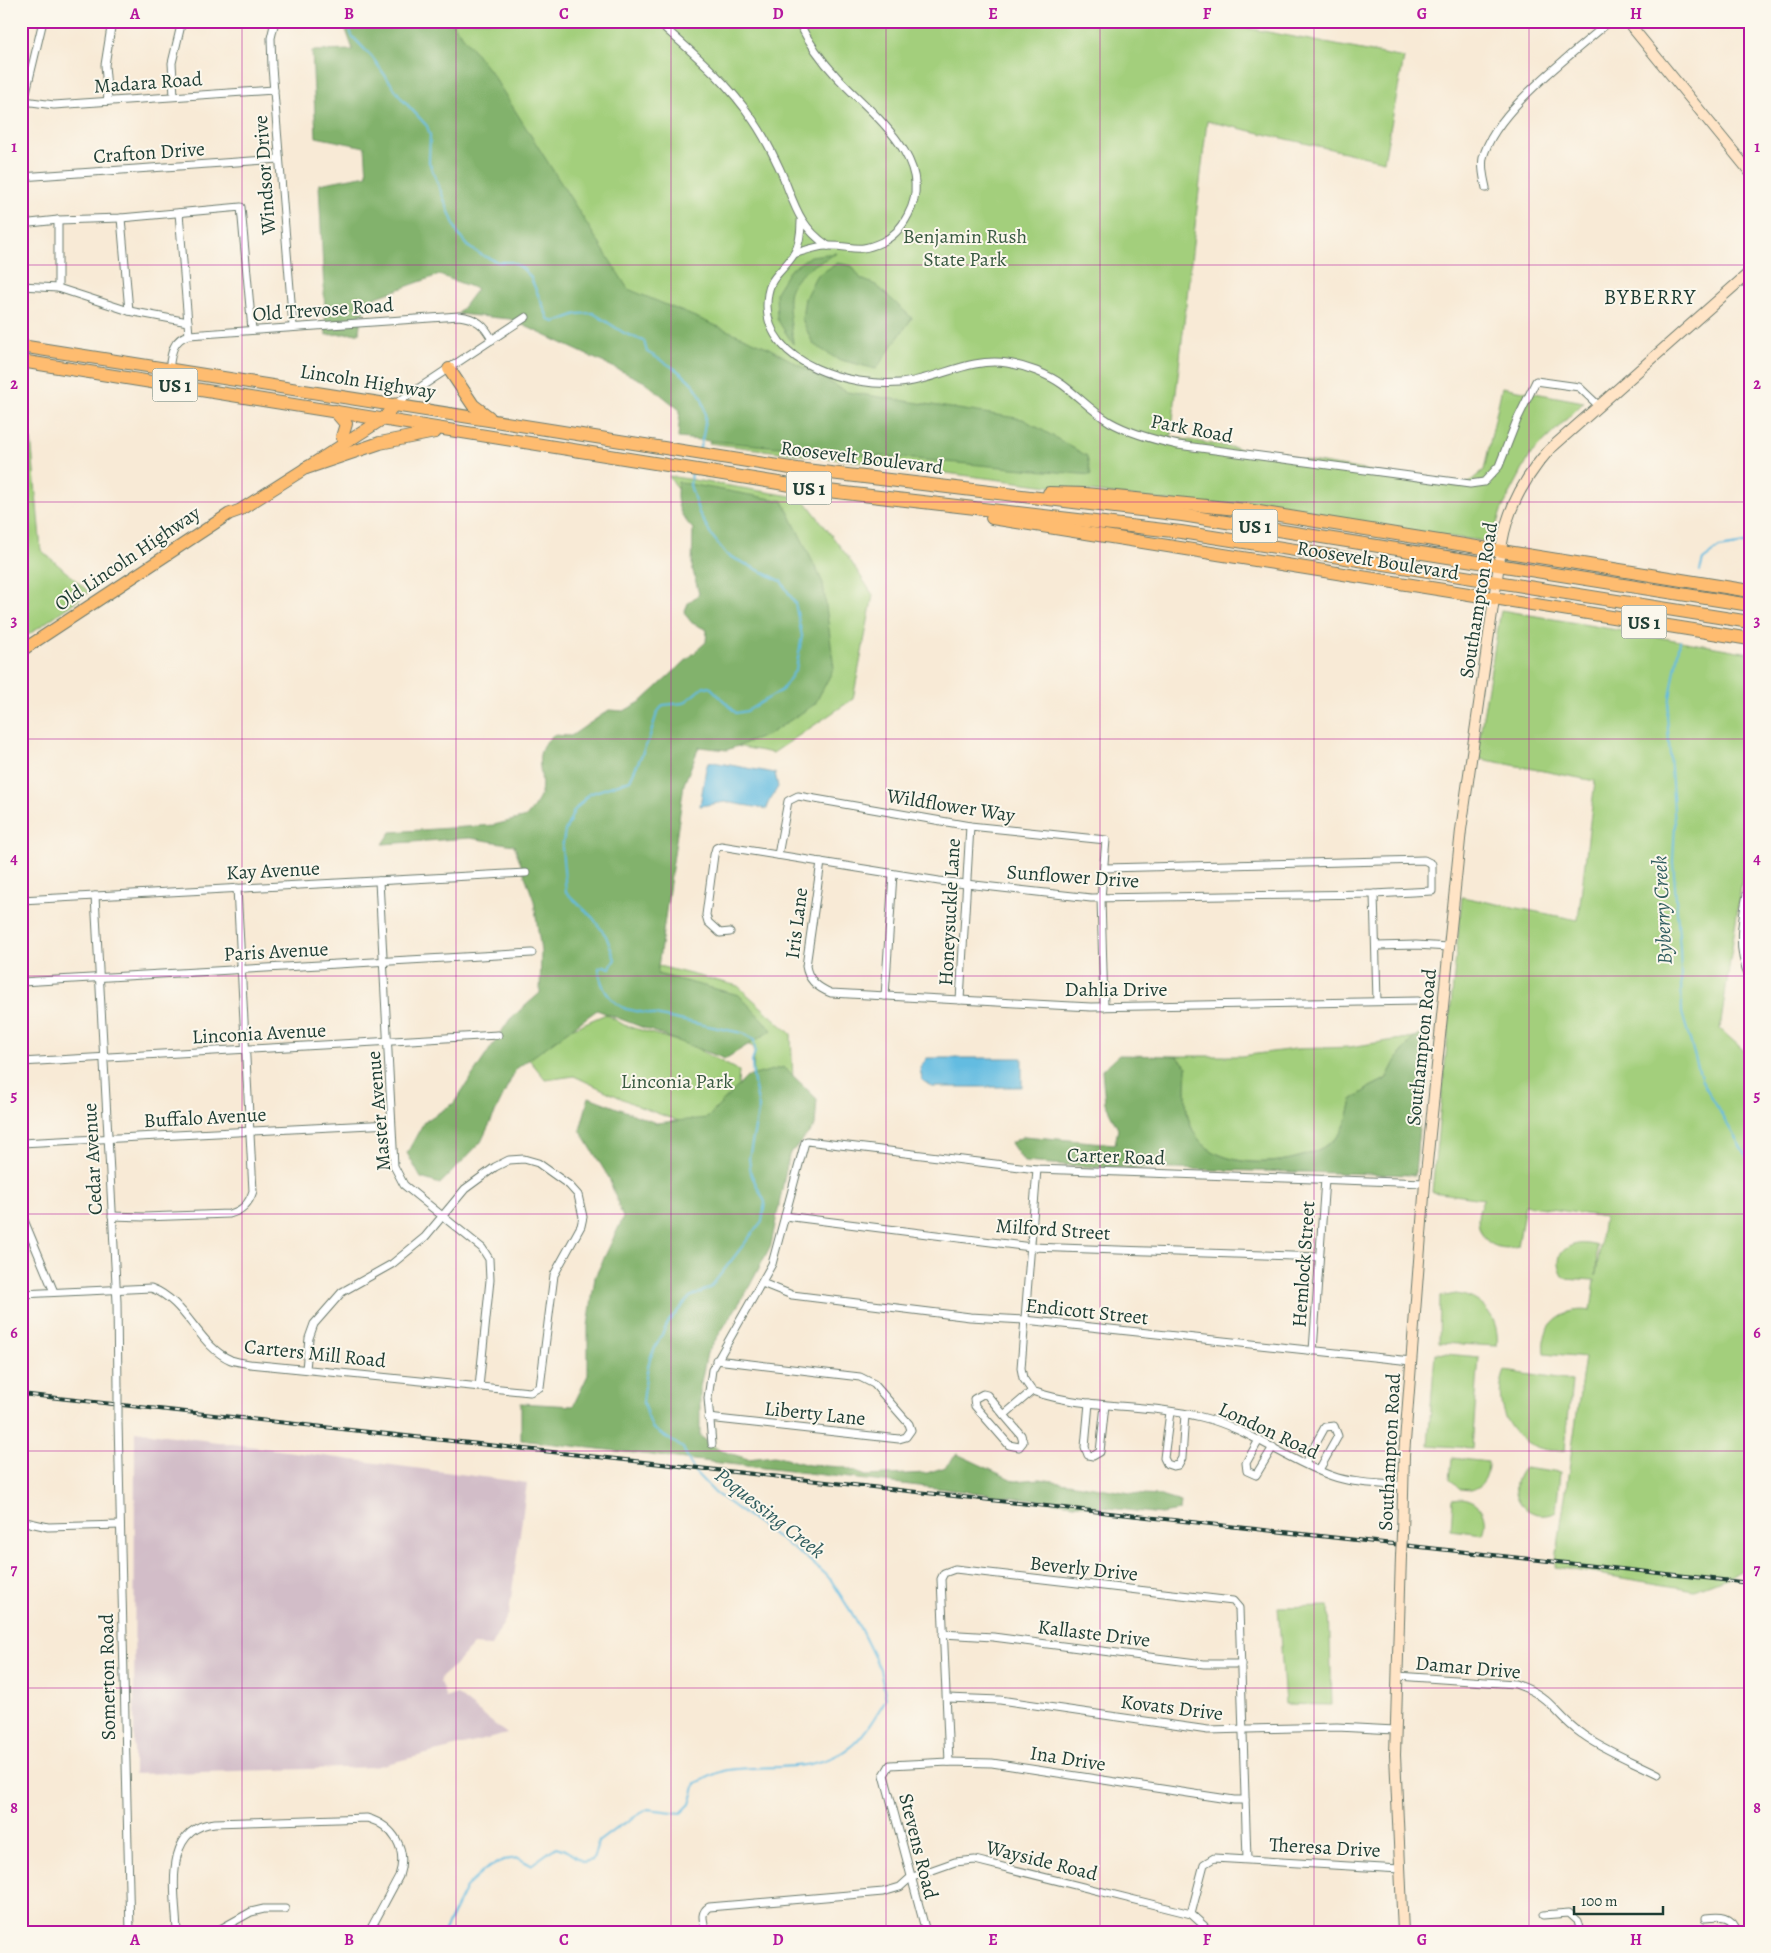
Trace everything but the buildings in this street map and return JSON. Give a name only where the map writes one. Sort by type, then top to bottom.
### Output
[{"type":"highway","name":"Lincoln Highway","points":[[21,346],[496,420],[710,456]]},
{"type":"highway","name":"Lincoln Highway","points":[[21,361],[706,472]]},
{"type":"highway","points":[[449,369],[473,405],[483,414],[496,420]]},
{"type":"highway","points":[[335,411],[343,417],[346,424],[342,437]]},
{"type":"highway","points":[[306,468],[380,443],[408,436],[449,431]]},
{"type":"highway","name":"Roosevelt Boulevard","points":[[710,456],[839,475],[1011,493],[1085,504],[1209,518],[1750,605]]},
{"type":"highway","name":"Roosevelt Boulevard","points":[[706,472],[852,495],[1181,532],[1750,622]]},
{"type":"highway","name":"Roosevelt Boulevard","points":[[1011,493],[1085,494],[1215,506],[1750,591]]},
{"type":"highway","name":"Roosevelt Boulevard","points":[[912,501],[929,507],[986,517],[1743,638]]},
{"type":"highway","points":[[1666,592],[1732,588]]},
{"type":"highway","points":[[1664,608],[1743,638]]},
{"type":"main road","name":"Old Lincoln Highway","points":[[21,651],[229,514],[240,510],[306,468],[395,404]]},
{"type":"main road","name":"Old Lincoln Highway","points":[[229,514],[237,505],[342,437],[378,418]]},
{"type":"street","points":[[21,113],[43,21]]},
{"type":"street","points":[[108,101],[105,65],[112,21]]},
{"type":"street","points":[[174,96],[172,64],[182,21]]},
{"type":"street","name":"Windsor Drive","points":[[275,21],[271,38],[292,326]]},
{"type":"street","points":[[657,21],[697,55],[744,107],[778,163],[801,222],[814,236],[828,246]]},
{"type":"street","points":[[794,254],[828,246],[866,249],[885,241],[901,228],[912,207],[915,188],[910,164],[897,139],[836,76],[798,21]]},
{"type":"street","points":[[1486,188],[1482,166],[1483,158],[1488,143],[1501,122],[1520,100],[1610,21]]},
{"type":"street","points":[[1627,21],[1750,172]]},
{"type":"street","name":"Madara Road","points":[[24,101],[54,105],[274,90]]},
{"type":"street","name":"Crafton Drive","points":[[21,177],[279,160]]},
{"type":"street","points":[[21,224],[58,220],[120,218],[241,207],[252,330]]},
{"type":"street","points":[[168,370],[174,347],[181,338],[189,335],[179,213]]},
{"type":"street","points":[[120,218],[129,311]]},
{"type":"street","points":[[58,220],[58,288]]},
{"type":"street","points":[[794,254],[800,239],[801,222]]},
{"type":"street","name":"Park Road","points":[[794,254],[772,280],[768,291],[768,318],[775,337],[788,352],[803,362],[844,378],[866,382],[899,383],[975,364],[1006,363],[1036,371],[1061,384],[1110,422],[1156,440],[1178,446],[1470,484],[1484,482],[1499,466],[1517,420],[1536,381],[1579,387],[1598,405]]},
{"type":"street","name":"Southampton Road","points":[[1403,1932],[1395,1730],[1403,1486],[1411,1361],[1425,1184],[1459,848],[1501,551],[1510,512],[1529,475],[1555,443],[1750,272]]},
{"type":"street","points":[[21,286],[58,288],[129,311],[188,322]]},
{"type":"street","name":"Old Trevose Road","points":[[189,335],[292,326],[459,316],[479,322],[486,329],[492,340]]},
{"type":"street","name":"Old Lincoln Highway","points":[[395,404],[526,317]]},
{"type":"street","name":"Wildflower Way","points":[[778,855],[788,801],[798,796],[970,826],[1106,840],[1105,868]]},
{"type":"street","name":"Honeysuckle Lane","points":[[960,1000],[970,826]]},
{"type":"street","name":"Sunflower Drive","points":[[730,932],[720,933],[708,922],[706,915],[716,848],[721,846],[966,884],[1101,898],[1374,894],[1432,891],[1432,864],[1424,860],[1105,868]]},
{"type":"street","name":"Iris Lane","points":[[816,985],[807,974],[806,966],[821,862]]},
{"type":"street","points":[[1104,1007],[1101,898],[1105,868]]},
{"type":"street","name":"Kay Avenue","points":[[21,900],[526,873]]},
{"type":"street","points":[[885,996],[893,874]]},
{"type":"street","points":[[1750,878],[1740,946],[1743,962],[1750,978]]},
{"type":"street","name":"Master Avenue","points":[[379,881],[394,1166],[398,1178],[404,1185],[482,1248],[489,1260],[490,1280],[479,1387]]},
{"type":"street","points":[[112,1216],[153,1217],[229,1214],[238,1212],[250,1200],[253,1191],[251,1131],[237,888]]},
{"type":"street","points":[[1374,894],[1377,946],[1377,1000]]},
{"type":"street","name":"Cedar Avenue","points":[[95,896],[116,1288],[118,1421]]},
{"type":"street","points":[[1377,946],[1416,945],[1449,947]]},
{"type":"street","name":"Paris Avenue","points":[[21,982],[532,953]]},
{"type":"street","name":"Dahlia Drive","points":[[816,985],[831,993],[1104,1007],[1377,1000],[1418,1002]]},
{"type":"street","name":"Linconia Avenue","points":[[21,1062],[498,1035]]},
{"type":"street","name":"Buffalo Avenue","points":[[21,1143],[391,1124]]},
{"type":"street","name":"Carter Road","points":[[785,1216],[805,1142],[807,1141],[1037,1169],[1425,1184]]},
{"type":"street","name":"Carters Mill Road","points":[[116,1288],[151,1288],[163,1292],[175,1302],[219,1353],[232,1361],[530,1392],[540,1387],[554,1275],[584,1217],[578,1195],[569,1185],[538,1163],[524,1159],[509,1160],[495,1167],[465,1189],[443,1216]]},
{"type":"street","points":[[1004,1415],[1032,1391],[1022,1374],[1037,1169]]},
{"type":"street","name":"Hemlock Street","points":[[1313,1350],[1325,1179]]},
{"type":"street","points":[[21,1213],[54,1292]]},
{"type":"street","points":[[306,1370],[309,1338],[314,1324],[342,1292],[392,1264],[425,1237],[443,1216]]},
{"type":"street","points":[[712,1444],[708,1418],[708,1389],[716,1360],[762,1283],[774,1256],[785,1216]]},
{"type":"street","name":"Milford Street","points":[[785,1216],[1031,1247],[1319,1258]]},
{"type":"street","name":"Endicott Street","points":[[762,1283],[792,1295],[970,1317],[1025,1320],[1411,1361]]},
{"type":"street","points":[[21,1294],[116,1288]]},
{"type":"street","name":"Liberty Lane","points":[[708,1418],[899,1439],[906,1437],[911,1430],[874,1384],[860,1377],[716,1360]]},
{"type":"street","name":"London Road","points":[[1032,1391],[1062,1400],[1186,1414],[1228,1425],[1318,1470],[1352,1480],[1403,1486]]},
{"type":"street","points":[[979,1394],[987,1395],[1004,1415],[1021,1435],[1023,1442],[1019,1447],[1009,1445],[975,1406],[974,1399],[979,1394]]},
{"type":"street","points":[[1089,1403],[1085,1447],[1088,1455],[1093,1456],[1100,1452],[1105,1405]]},
{"type":"street","points":[[1170,1412],[1164,1458],[1167,1464],[1174,1466],[1178,1465],[1182,1458],[1186,1414]]},
{"type":"street","name":"Somerton Road","points":[[118,1421],[130,1931]]},
{"type":"street","points":[[1305,1463],[1325,1427],[1334,1426],[1338,1436],[1318,1470]]},
{"type":"street","points":[[1259,1440],[1246,1465],[1246,1471],[1250,1474],[1256,1475],[1260,1471],[1273,1447]]},
{"type":"street","points":[[21,1521],[48,1527],[120,1525]]},
{"type":"street","name":"Beverly Drive","points":[[943,1634],[941,1580],[944,1573],[951,1570],[1233,1601],[1239,1608],[1247,1859]]},
{"type":"street","points":[[943,1634],[949,1762]]},
{"type":"street","name":"Kallaste Drive","points":[[943,1634],[993,1637],[1204,1664],[1241,1664]]},
{"type":"street","name":"Damar Drive","points":[[1398,1676],[1515,1684],[1527,1688],[1547,1699],[1581,1734],[1658,1774]]},
{"type":"street","name":"Kovats Drive","points":[[947,1698],[1000,1700],[1208,1730],[1337,1727],[1395,1730]]},
{"type":"street","name":"Ina Drive","points":[[887,1768],[901,1763],[992,1763],[1234,1800],[1245,1800]]},
{"type":"street","name":"Stevens Road","points":[[887,1768],[884,1775],[910,1878],[926,1932]]},
{"type":"street","points":[[177,1932],[175,1860],[184,1839],[199,1826],[215,1823],[367,1818],[386,1826],[393,1834],[402,1853],[402,1866],[399,1876],[369,1932]]},
{"type":"street","name":"Theresa Drive","points":[[1191,1914],[1206,1862],[1214,1858],[1400,1869]]},
{"type":"street","name":"Wayside Road","points":[[706,1932],[702,1916],[706,1908],[883,1892],[900,1887],[910,1878],[955,1862],[975,1860],[1191,1914]]},
{"type":"street","points":[[215,1932],[251,1912],[264,1909],[286,1909]]},
{"type":"street","points":[[1544,1915],[1569,1913],[1578,1921],[1581,1932]]},
{"type":"street","points":[[1191,1914],[1211,1932]]},
{"type":"street","points":[[1706,1918],[1725,1918],[1732,1922],[1737,1932]]},
{"type":"street","points":[[130,1931],[150,1932]]},
{"type":"shaded area","points":[[135,1431],[527,1483],[509,1613],[491,1646],[473,1645],[442,1676],[440,1682],[446,1698],[456,1694],[507,1734],[374,1767],[134,1774]]},
{"type":"green space","points":[[343,21],[451,21],[492,74],[628,289],[767,347],[847,392],[1023,419],[1087,456],[1091,475],[678,438],[680,410],[645,382],[510,319],[458,314],[477,289],[439,275],[374,298],[361,316],[359,333],[326,335],[319,184],[367,175],[365,147],[316,137],[312,51],[353,50]]},
{"type":"green space","name":"Benjamin Rush State Park","points":[[349,21],[1210,21],[1404,58],[1384,161],[1207,121],[1171,437],[1463,487],[1484,470],[1502,387],[1584,402],[1531,454],[1501,511],[1491,542],[709,443],[712,431]]},
{"type":"green space","points":[[837,253],[807,270],[791,289],[789,308],[793,344],[777,319],[776,292],[789,271],[810,256]]},
{"type":"green space","points":[[838,263],[852,266],[861,279],[876,285],[912,318],[876,369],[837,359],[813,344],[802,319],[805,298],[816,276]]},
{"type":"green space","points":[[21,380],[26,381],[41,550],[89,592],[21,640]]},
{"type":"green space","points":[[669,476],[803,498],[848,557],[873,595],[853,699],[773,753],[683,736],[639,961],[738,986],[791,1034],[793,1081],[788,1138],[751,1134],[754,1047],[725,1036],[679,1024],[632,1020],[606,999],[597,985],[595,973],[607,952],[603,931],[572,907],[560,876],[562,830],[586,799],[624,784],[653,740],[649,721],[676,709],[681,701],[705,701],[723,720],[752,711],[784,688],[801,627],[786,585],[747,572],[726,559],[690,511]]},
{"type":"green space","points":[[678,482],[783,501],[823,583],[834,668],[815,704],[768,735],[727,750],[699,747],[684,784],[657,974],[739,995],[772,1030],[725,1059],[597,1010],[516,1069],[481,1142],[440,1184],[421,1178],[407,1153],[424,1122],[454,1103],[510,1019],[540,993],[541,952],[534,901],[514,845],[470,838],[383,844],[391,832],[494,825],[526,817],[537,803],[541,794],[540,756],[546,743],[553,735],[571,736],[609,710],[624,711],[642,701],[706,642],[707,630],[692,623],[684,613],[688,603],[699,594],[692,567],[693,529],[681,513],[677,502]]},
{"type":"green space","points":[[1501,610],[1750,653],[1750,825],[1720,1029],[1750,1056],[1750,1563],[1729,1577],[1695,1590],[1555,1567],[1585,1357],[1544,1353],[1544,1343],[1550,1326],[1563,1314],[1581,1310],[1591,1311],[1595,1280],[1564,1278],[1559,1260],[1561,1254],[1572,1245],[1588,1244],[1597,1246],[1596,1275],[1604,1217],[1525,1205],[1518,1246],[1497,1247],[1483,1236],[1479,1228],[1478,1219],[1484,1199],[1432,1192],[1462,897],[1578,920],[1595,781],[1476,758]]},
{"type":"green space","name":"Linconia Park","points":[[606,1014],[624,1025],[690,1045],[739,1071],[738,1084],[749,1105],[743,1128],[687,1124],[640,1107],[574,1076],[546,1080],[527,1057],[569,1030]]},
{"type":"green space","points":[[1427,1033],[1415,1175],[1093,1167],[1024,1162],[1011,1143],[1024,1136],[1115,1144],[1118,1129],[1105,1103],[1102,1070],[1119,1055],[1177,1056],[1187,1067],[1186,1102],[1191,1127],[1207,1147],[1223,1156],[1242,1161],[1284,1160],[1304,1155],[1322,1148],[1336,1138],[1345,1125],[1352,1100],[1370,1087],[1386,1079],[1396,1060],[1414,1037]]},
{"type":"green space","points":[[1414,1037],[1396,1060],[1386,1079],[1370,1087],[1352,1100],[1345,1125],[1336,1138],[1322,1148],[1284,1160],[1242,1161],[1223,1156],[1207,1147],[1191,1127],[1186,1102],[1187,1067],[1177,1056],[1241,1056],[1295,1049],[1350,1047]]},
{"type":"green space","points":[[784,1067],[817,1099],[815,1126],[789,1155],[771,1245],[747,1291],[707,1353],[700,1387],[700,1436],[719,1450],[748,1459],[774,1456],[809,1465],[843,1467],[866,1476],[927,1473],[945,1467],[957,1454],[1015,1481],[1039,1479],[1161,1496],[1181,1502],[1180,1511],[1161,1514],[521,1440],[521,1403],[573,1406],[588,1375],[588,1326],[595,1277],[623,1218],[609,1178],[580,1130],[589,1097],[656,1123],[707,1118],[747,1077]]},
{"type":"green space","points":[[1456,1294],[1474,1300],[1488,1311],[1496,1327],[1497,1346],[1439,1343],[1440,1297]]},
{"type":"green space","points":[[1435,1353],[1479,1357],[1472,1448],[1428,1445]]},
{"type":"green space","points":[[1505,1371],[1572,1381],[1565,1450],[1549,1450],[1534,1446],[1522,1439],[1512,1428],[1505,1416],[1501,1402],[1501,1387]]},
{"type":"green space","points":[[1452,1458],[1488,1462],[1483,1483],[1471,1490],[1459,1489],[1450,1480]]},
{"type":"green space","points":[[1524,1468],[1560,1473],[1556,1511],[1545,1514],[1536,1513],[1527,1510],[1521,1503],[1517,1495],[1516,1486],[1518,1477]]},
{"type":"green space","points":[[1462,1498],[1474,1502],[1482,1510],[1485,1521],[1483,1534],[1451,1530],[1453,1499]]},
{"type":"green space","points":[[1329,1606],[1332,1705],[1285,1704],[1278,1607]]},
{"type":"water","points":[[713,762],[775,773],[778,787],[768,803],[767,809],[725,802],[700,806],[706,768],[708,763]]},
{"type":"water","points":[[927,1058],[1022,1058],[1022,1087],[932,1087],[922,1080],[920,1068]]},
{"type":"waterway","name":"Poquessing Creek","points":[[347,21],[352,36],[372,57],[402,99],[427,126],[430,135],[429,162],[458,234],[470,248],[484,256],[498,262],[512,262],[522,268],[530,276],[549,320],[555,322],[577,314],[593,313],[624,333],[644,341],[647,352],[688,379],[697,389],[705,414],[704,430],[699,450]]},
{"type":"waterway","name":"Poquessing Creek","points":[[444,1932],[467,1886],[486,1869],[503,1860],[518,1858],[531,1865],[556,1847],[565,1850],[583,1862],[593,1860],[598,1842],[618,1827],[648,1809],[681,1813],[690,1804],[696,1783],[716,1773],[743,1768],[807,1765],[837,1755],[861,1737],[886,1699],[880,1669],[856,1620],[831,1580],[809,1560],[715,1493],[693,1470],[683,1448],[652,1428],[643,1403],[650,1358],[669,1321],[690,1297],[710,1288],[762,1221],[765,1202],[751,1174],[749,1158],[759,1108],[753,1077],[754,1040],[742,1033],[626,1009],[610,998],[601,982],[599,968],[604,966],[610,968],[615,959],[606,936],[593,918],[566,892],[562,848],[565,831],[574,811],[589,794],[630,780],[649,739],[657,713],[663,705],[684,703],[704,686],[711,688],[736,713],[747,711],[782,690],[796,669],[802,636],[795,603],[781,581],[727,555],[712,536],[699,513],[690,485],[692,473]]},
{"type":"waterway","name":"Byberry Creek","points":[[1700,571],[1703,560],[1719,548],[1750,543]]},
{"type":"waterway","name":"Byberry Creek","points":[[1680,641],[1667,715],[1675,824],[1673,862],[1680,948],[1682,1013],[1702,1081],[1750,1163]]},
{"type":"railway","points":[[21,1394],[1750,1583]]},
{"type":"district","name":"BYBERRY","points":[[1650,297]]}]
